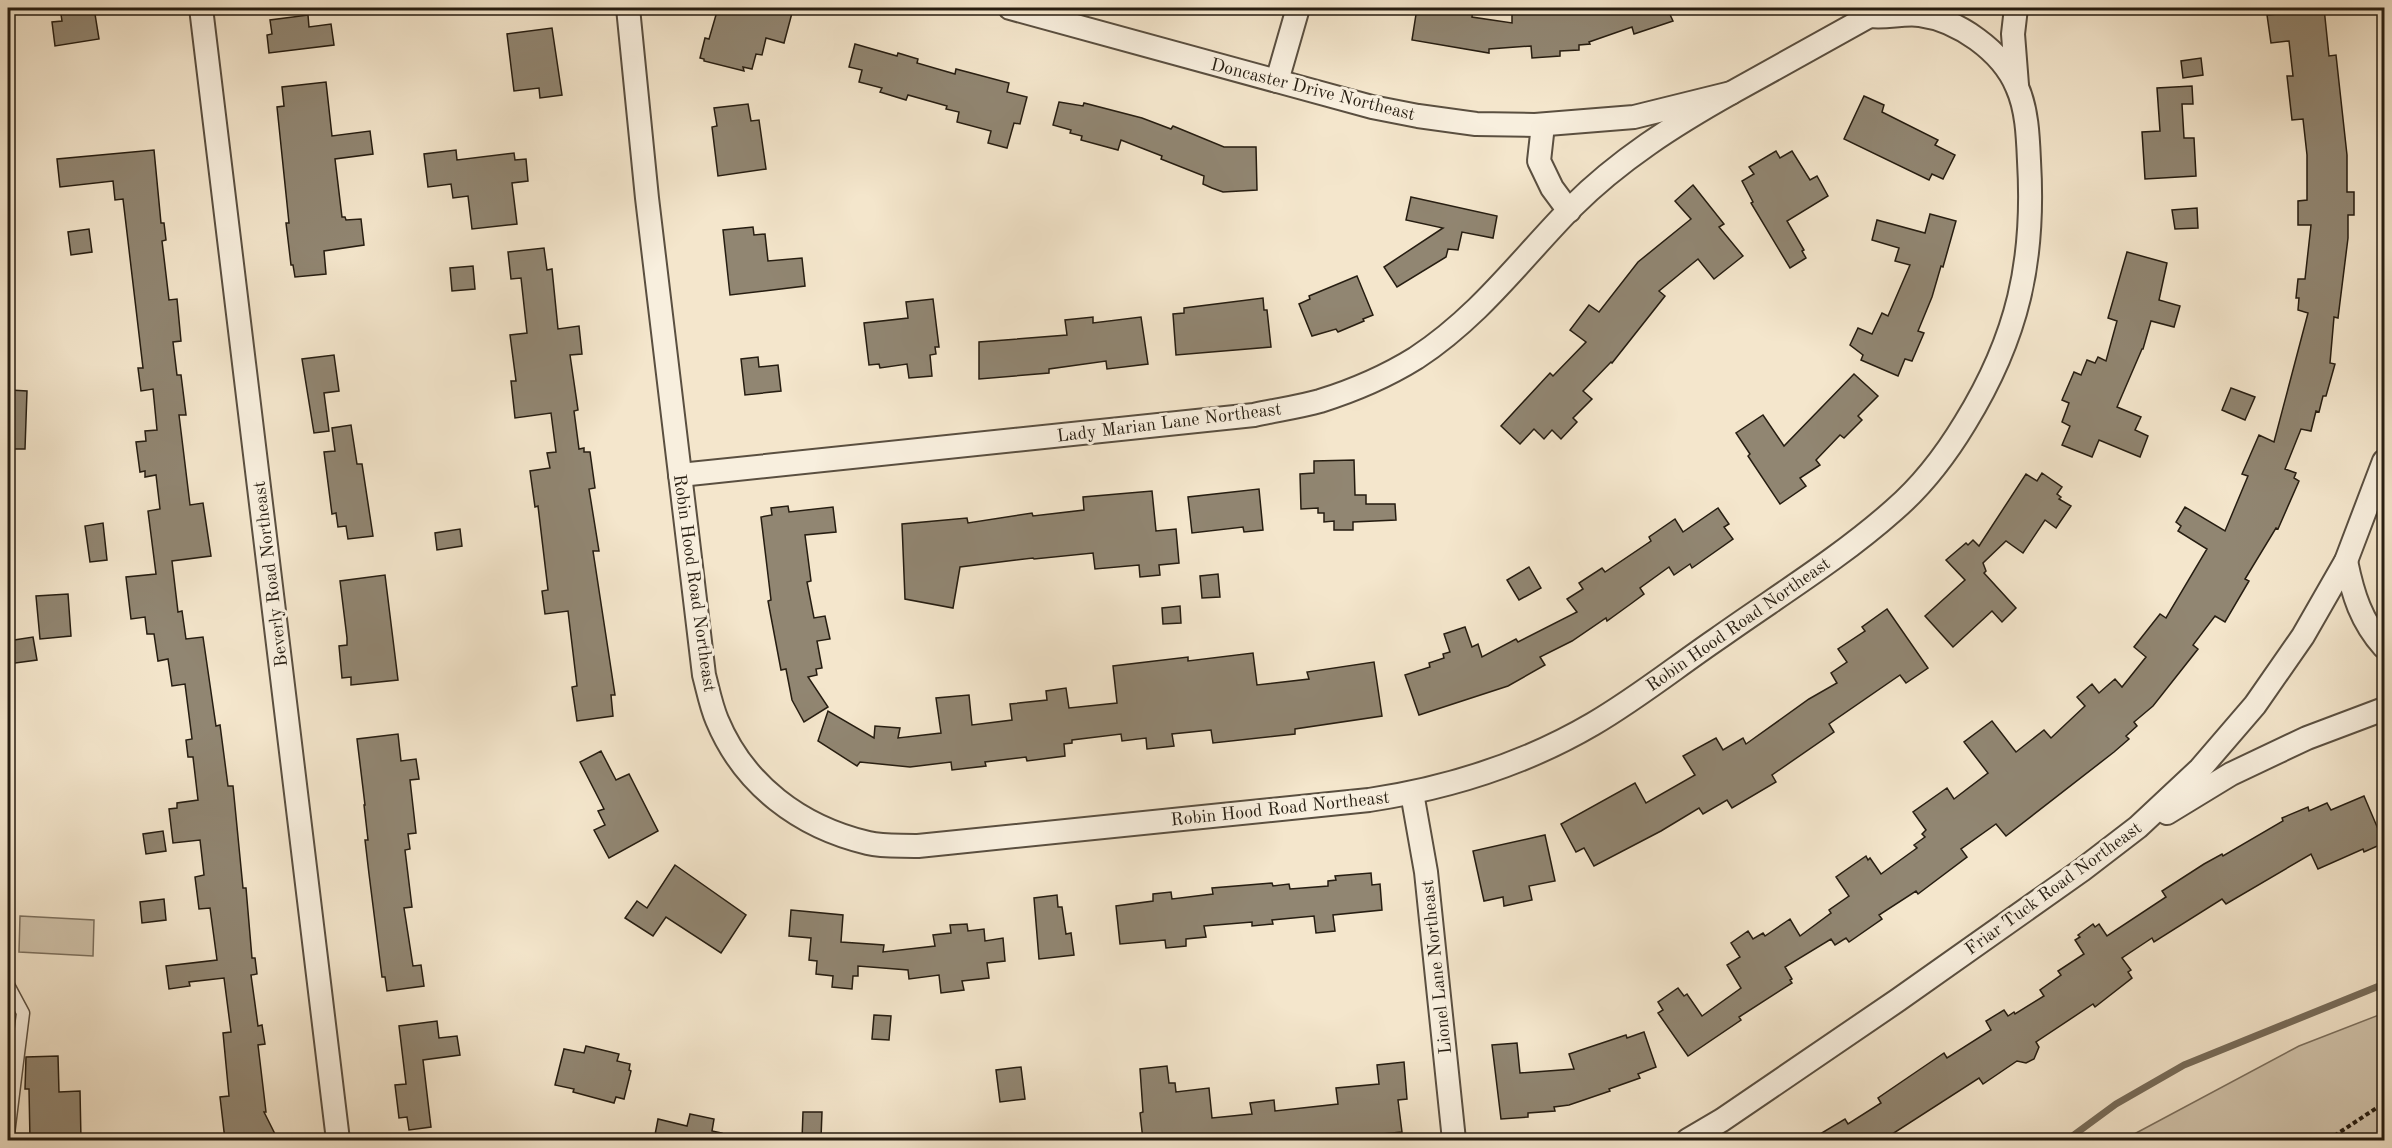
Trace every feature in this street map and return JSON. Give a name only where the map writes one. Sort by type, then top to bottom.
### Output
[{"type":"street","name":"Beverly Road Northeast","points":[[201,8],[338,1140]]},
{"type":"street","name":"Robin Hood Road Northeast","points":[[628,8],[647,198],[704,675],[717,719],[736,756],[760,786],[789,811],[823,829],[870,844],[918,846],[1369,800],[1460,782],[1507,766],[1551,747],[1595,723],[1837,555],[1894,511],[1926,480],[1947,452],[1984,393],[2004,349],[2019,303],[2028,255],[2032,207],[2024,112],[2017,86],[1992,52],[1960,28],[1940,20],[1920,15],[1878,12]]},
{"type":"street","name":"Doncaster Drive Northeast","points":[[1011,8],[1372,106],[1418,116],[1476,124],[1543,125],[1634,117],[1731,93],[1878,12]]},
{"type":"street","points":[[1277,81],[1298,8]]},
{"type":"street","points":[[2016,8],[2013,34],[2017,86]]},
{"type":"street","name":"Lady Marian Lane Northeast","points":[[680,476],[1254,415],[1321,401],[1384,375],[1415,358],[1448,334],[1490,298],[1569,211],[1610,172],[1646,144],[1689,116],[1731,93]]},
{"type":"street","points":[[1543,125],[1539,161],[1552,188],[1569,211]]},
{"type":"street","name":"Friar Tuck Road Northeast","points":[[1688,1140],[1722,1120],[1908,993],[2082,870],[2138,827],[2200,769],[2255,705],[2303,636],[2346,561],[2385,461]]},
{"type":"street","points":[[2346,561],[2359,611],[2371,632],[2385,647]]},
{"type":"street","points":[[2138,827],[2150,823],[2231,774],[2307,738],[2385,709]]},
{"type":"street","name":"Lionel Lane Northeast","points":[[1412,793],[1426,872],[1454,1140]]},
{"type":"lane","points":[[8,1134],[23,1013],[9,992]]},
{"type":"path","points":[[2328,1140],[2385,1103]]},
{"type":"shaded area","points":[[20,916],[94,920],[93,956],[19,952]]},
{"type":"shaded area","points":[[2384,1013],[2384,1140],[2123,1140],[2299,1046]]},
{"type":"building","points":[[60,8],[94,8],[99,39],[55,46],[52,22],[62,21]]},
{"type":"building","points":[[718,8],[774,8],[792,13],[784,43],[766,38],[762,55],[756,54],[752,69],[743,67],[744,71],[704,61],[700,58],[705,38],[709,39]]},
{"type":"building","points":[[1417,8],[1473,9],[1472,17],[1512,23],[1512,13],[1587,8],[1667,8],[1673,21],[1634,34],[1632,27],[1589,42],[1590,44],[1579,45],[1579,50],[1560,51],[1560,56],[1532,58],[1531,46],[1489,49],[1489,53],[1412,40]]},
{"type":"building","points":[[2286,8],[2324,8],[2329,56],[2336,55],[2347,155],[2347,192],[2354,192],[2354,215],[2348,215],[2348,238],[2338,318],[2334,317],[2330,363],[2335,364],[2326,396],[2323,396],[2319,412],[2316,411],[2311,431],[2301,429],[2285,469],[2296,473],[2294,478],[2299,481],[2278,529],[2276,528],[2245,579],[2249,581],[2225,622],[2215,616],[2193,645],[2198,649],[2153,706],[2134,722],[2137,726],[2126,736],[2129,739],[2114,752],[2006,836],[1996,824],[1961,849],[1967,857],[1918,894],[1916,891],[1879,915],[1882,919],[1849,942],[1846,938],[1835,945],[1831,939],[1785,967],[1792,983],[1739,1017],[1741,1020],[1688,1056],[1658,1013],[1663,1010],[1658,1002],[1678,988],[1684,996],[1687,994],[1702,1016],[1741,988],[1727,965],[1740,957],[1731,943],[1748,931],[1753,939],[1763,933],[1765,936],[1790,919],[1800,936],[1831,913],[1829,910],[1849,896],[1836,877],[1866,856],[1881,874],[1917,848],[1914,845],[1925,837],[1922,834],[1926,830],[1913,812],[1947,788],[1954,799],[1988,773],[1964,742],[1992,721],[2016,752],[2044,730],[2051,738],[2085,706],[2077,697],[2092,684],[2099,693],[2115,679],[2122,687],[2146,657],[2134,647],[2160,614],[2166,618],[2207,549],[2178,531],[2181,526],[2176,522],[2185,507],[2225,531],[2248,476],[2242,474],[2259,435],[2274,442],[2308,313],[2298,310],[2299,298],[2296,298],[2298,279],[2305,279],[2311,225],[2298,225],[2298,201],[2307,200],[2307,155],[2303,119],[2292,120],[2287,76],[2293,76],[2289,41],[2271,43],[2267,15],[2287,13]]},
{"type":"building","points":[[308,15],[309,27],[331,24],[334,45],[269,53],[267,35],[272,34],[270,20]]},
{"type":"building","points":[[552,28],[562,95],[540,98],[539,88],[514,91],[507,34]]},
{"type":"building","points":[[855,44],[897,56],[898,53],[918,59],[917,63],[955,74],[956,69],[1009,83],[1007,92],[1027,97],[1020,124],[1014,123],[1007,148],[988,143],[991,131],[957,122],[959,112],[946,109],[947,106],[908,95],[906,100],[880,92],[882,88],[859,82],[862,70],[849,67]]},
{"type":"building","points":[[2201,58],[2203,75],[2183,78],[2181,61]]},
{"type":"building","points":[[326,82],[332,136],[370,131],[373,154],[335,159],[342,217],[346,220],[361,219],[364,245],[324,251],[326,274],[295,277],[293,265],[291,265],[286,223],[289,223],[277,107],[284,106],[282,87]]},
{"type":"building","points":[[2192,86],[2193,104],[2182,104],[2184,138],[2194,138],[2196,176],[2145,179],[2142,132],[2160,131],[2157,88]]},
{"type":"building","points":[[1864,96],[1884,105],[1882,112],[1938,140],[1935,145],[1955,155],[1943,179],[1932,174],[1929,180],[1844,139]]},
{"type":"building","points":[[1059,102],[1083,106],[1084,103],[1142,118],[1171,129],[1173,126],[1224,147],[1256,147],[1257,190],[1223,192],[1203,184],[1204,176],[1121,140],[1118,150],[1081,140],[1082,136],[1070,133],[1071,130],[1053,125]]},
{"type":"building","points":[[748,104],[751,121],[759,120],[766,169],[718,176],[712,127],[717,126],[714,108]]},
{"type":"building","points":[[154,150],[161,223],[164,223],[166,240],[162,241],[169,300],[177,299],[181,341],[173,342],[177,375],[181,375],[186,415],[179,415],[190,505],[203,503],[211,556],[172,561],[178,612],[182,611],[186,639],[203,637],[216,726],[220,725],[228,786],[233,786],[243,888],[246,888],[252,958],[255,958],[257,974],[251,975],[258,1026],[262,1025],[265,1044],[258,1045],[266,1112],[264,1112],[278,1140],[225,1140],[220,1097],[229,1096],[223,1033],[231,1032],[224,978],[189,982],[190,986],[169,989],[166,966],[217,960],[210,908],[199,909],[195,877],[204,875],[200,840],[173,843],[169,809],[177,808],[177,803],[198,800],[193,757],[188,757],[186,740],[192,739],[185,684],[172,686],[168,659],[158,661],[154,634],[147,634],[145,617],[131,619],[126,577],[156,574],[148,511],[160,509],[156,475],[145,477],[145,471],[140,472],[136,442],[146,441],[145,431],[157,430],[153,389],[141,391],[138,368],[143,368],[123,199],[115,200],[113,181],[60,187],[57,159]]},
{"type":"building","points":[[456,150],[457,160],[514,153],[515,160],[526,159],[528,181],[512,183],[517,224],[472,229],[468,196],[453,198],[451,184],[428,187],[424,154]]},
{"type":"building","points":[[1776,151],[1780,158],[1792,151],[1810,180],[1817,176],[1828,196],[1787,221],[1804,250],[1802,251],[1806,258],[1790,268],[1751,203],[1753,202],[1742,181],[1754,174],[1749,167]]},
{"type":"building","points":[[1693,185],[1724,224],[1719,227],[1743,256],[1714,279],[1698,259],[1659,291],[1665,296],[1612,363],[1583,391],[1592,399],[1573,418],[1577,422],[1561,439],[1552,430],[1544,439],[1534,429],[1520,444],[1501,426],[1550,373],[1553,376],[1586,342],[1570,330],[1589,305],[1599,312],[1638,262],[1691,219],[1675,201]]},
{"type":"building","points":[[1411,197],[1497,216],[1493,238],[1462,232],[1458,250],[1448,249],[1446,257],[1397,287],[1384,267],[1443,228],[1406,220]]},
{"type":"building","points":[[2197,208],[2198,228],[2175,229],[2172,210]]},
{"type":"building","points":[[1930,214],[1956,221],[1943,267],[1941,266],[1932,297],[1918,331],[1924,333],[1912,361],[1905,359],[1898,376],[1861,360],[1863,355],[1850,345],[1858,328],[1872,334],[1882,313],[1888,316],[1910,265],[1895,261],[1899,248],[1872,240],[1877,220],[1925,233]]},
{"type":"building","points":[[753,227],[754,235],[765,234],[768,261],[802,258],[805,286],[730,295],[723,230]]},
{"type":"building","points":[[89,229],[92,252],[71,255],[68,232]]},
{"type":"building","points":[[544,248],[547,270],[552,269],[558,329],[579,326],[582,354],[570,355],[578,410],[574,411],[579,449],[584,448],[584,452],[590,452],[595,488],[589,489],[599,551],[593,551],[615,695],[611,695],[613,716],[577,721],[572,687],[577,686],[568,611],[545,614],[542,591],[548,590],[538,506],[535,507],[530,471],[550,468],[547,453],[556,452],[551,413],[515,418],[511,381],[516,381],[510,335],[527,333],[521,278],[511,279],[508,252]]},
{"type":"building","points":[[2127,252],[2167,263],[2159,300],[2180,306],[2174,327],[2151,321],[2143,349],[2117,407],[2141,417],[2135,430],[2148,436],[2140,457],[2099,440],[2092,457],[2062,445],[2070,426],[2062,422],[2069,403],[2062,400],[2074,372],[2081,375],[2087,360],[2095,363],[2098,357],[2106,361],[2117,321],[2108,318]]},
{"type":"building","points":[[473,266],[475,289],[452,291],[450,268]]},
{"type":"building","points":[[1357,276],[1373,315],[1338,332],[1336,329],[1312,336],[1299,304],[1310,299],[1309,296]]},
{"type":"building","points":[[1263,298],[1264,310],[1267,310],[1271,347],[1176,355],[1173,314],[1184,313],[1184,308]]},
{"type":"building","points":[[933,299],[939,347],[935,347],[936,354],[930,355],[932,376],[909,378],[907,364],[880,368],[879,364],[869,365],[864,323],[908,318],[906,302]]},
{"type":"building","points":[[1093,317],[1093,323],[1141,317],[1148,364],[1107,369],[1106,361],[1049,369],[1049,373],[979,379],[979,342],[1067,335],[1065,320]]},
{"type":"building","points":[[334,355],[339,391],[324,393],[329,431],[314,433],[302,359]]},
{"type":"building","points":[[758,357],[759,367],[778,365],[781,391],[745,395],[741,359]]},
{"type":"building","points":[[1854,374],[1878,396],[1858,416],[1862,420],[1844,438],[1840,435],[1816,460],[1820,465],[1800,478],[1806,486],[1780,504],[1748,456],[1750,454],[1736,433],[1763,415],[1784,446]]},
{"type":"building","points":[[2231,388],[2255,397],[2245,420],[2222,410]]},
{"type":"building","points":[[10,390],[27,391],[25,449],[9,449]]},
{"type":"building","points":[[351,425],[357,464],[362,464],[373,536],[348,539],[346,526],[338,527],[336,513],[332,514],[324,452],[335,451],[332,428]]},
{"type":"building","points":[[1354,460],[1355,495],[1366,495],[1366,504],[1395,504],[1396,520],[1353,522],[1353,530],[1334,530],[1334,521],[1324,522],[1324,513],[1318,513],[1318,508],[1301,509],[1300,474],[1314,473],[1314,461]]},
{"type":"building","points":[[2042,473],[2062,487],[2057,494],[2061,497],[2059,499],[2071,506],[2056,528],[2045,520],[2023,553],[2006,541],[1983,563],[1986,571],[1984,573],[2016,608],[2002,622],[1992,611],[1953,647],[1925,616],[1965,580],[1946,560],[1973,540],[1979,546],[2026,474],[2037,481]]},
{"type":"building","points":[[1259,489],[1263,530],[1244,532],[1243,527],[1192,533],[1188,497]]},
{"type":"building","points":[[1152,491],[1156,531],[1176,529],[1179,563],[1159,565],[1160,575],[1140,577],[1139,565],[1095,569],[1093,553],[1033,558],[960,567],[953,608],[905,599],[902,524],[967,518],[968,523],[1032,513],[1033,516],[1084,510],[1083,497]]},
{"type":"building","points":[[788,506],[789,512],[833,507],[836,532],[805,535],[811,581],[807,582],[814,618],[825,616],[830,639],[817,641],[822,668],[816,669],[817,675],[808,677],[828,707],[804,722],[792,700],[786,669],[781,670],[768,601],[771,600],[761,517],[772,515],[771,508]]},
{"type":"building","points":[[1718,508],[1729,524],[1724,527],[1733,539],[1692,568],[1690,564],[1674,575],[1669,567],[1640,588],[1644,594],[1632,603],[1607,621],[1606,618],[1572,641],[1540,657],[1545,665],[1508,686],[1419,715],[1405,675],[1430,667],[1429,663],[1444,658],[1443,654],[1450,652],[1444,634],[1465,627],[1472,647],[1478,644],[1482,657],[1516,639],[1518,642],[1577,612],[1567,599],[1583,589],[1579,583],[1602,568],[1605,572],[1651,541],[1649,537],[1675,519],[1683,532]]},
{"type":"building","points":[[103,523],[107,560],[90,562],[85,526]]},
{"type":"building","points":[[460,529],[462,546],[437,550],[435,533]]},
{"type":"building","points":[[1529,567],[1541,588],[1519,600],[1507,580]]},
{"type":"building","points":[[1218,574],[1220,597],[1202,598],[1200,576]]},
{"type":"building","points":[[385,575],[398,680],[351,685],[351,677],[342,678],[339,646],[347,645],[347,638],[340,581]]},
{"type":"building","points":[[68,594],[71,636],[40,639],[36,596]]},
{"type":"building","points":[[1180,606],[1181,623],[1163,624],[1162,608]]},
{"type":"building","points":[[1887,609],[1928,668],[1906,683],[1900,675],[1829,724],[1834,732],[1772,775],[1776,782],[1732,808],[1727,800],[1703,814],[1699,808],[1594,866],[1584,848],[1576,852],[1561,824],[1635,783],[1646,803],[1695,775],[1683,756],[1716,738],[1723,750],[1743,738],[1746,744],[1809,699],[1837,683],[1831,673],[1847,662],[1838,649],[1865,631],[1862,627]]},
{"type":"building","points":[[33,637],[37,660],[8,664],[8,641]]},
{"type":"building","points":[[1253,653],[1257,685],[1309,679],[1307,672],[1374,662],[1382,716],[1295,729],[1295,734],[1213,743],[1211,730],[1172,734],[1174,746],[1147,749],[1146,738],[1122,741],[1121,734],[1072,740],[1072,743],[1064,744],[1065,756],[1027,761],[1026,757],[985,762],[986,766],[952,770],[951,762],[910,767],[860,762],[857,766],[818,741],[828,711],[874,738],[875,726],[900,728],[898,738],[941,733],[936,698],[969,695],[972,725],[1012,720],[1010,704],[1047,700],[1046,691],[1066,688],[1069,708],[1117,703],[1113,666],[1188,657],[1188,661]]},
{"type":"building","points":[[398,734],[401,761],[416,759],[419,779],[410,780],[416,833],[408,834],[410,849],[405,850],[412,907],[404,908],[413,966],[421,965],[424,986],[387,991],[385,977],[382,977],[369,874],[365,840],[368,840],[365,805],[357,739]]},
{"type":"building","points":[[601,751],[616,780],[629,774],[658,831],[609,858],[594,830],[605,825],[598,811],[604,809],[580,762]]},
{"type":"building","points":[[2364,796],[2384,843],[2364,852],[2363,849],[2318,869],[2311,854],[2226,904],[2222,899],[2154,942],[2152,938],[2122,958],[2131,970],[2128,972],[2132,978],[2095,1007],[2093,1004],[2036,1042],[2039,1047],[2034,1059],[2026,1063],[2017,1061],[1983,1084],[1979,1078],[1883,1140],[1810,1140],[1845,1119],[1848,1124],[1881,1103],[1878,1098],[1944,1053],[1947,1058],[1991,1030],[1986,1021],[2004,1010],[2008,1016],[2014,1012],[2015,1014],[2044,996],[2040,990],[2061,975],[2058,971],[2084,954],[2075,940],[2093,924],[2095,927],[2099,924],[2107,936],[2166,897],[2162,891],[2204,864],[2222,854],[2223,856],[2283,821],[2282,818],[2308,807],[2309,811],[2327,803],[2331,810]]},
{"type":"building","points":[[163,831],[166,851],[146,854],[143,834]]},
{"type":"building","points":[[1545,835],[1555,881],[1529,886],[1532,900],[1504,906],[1503,897],[1484,901],[1473,851]]},
{"type":"building","points":[[675,865],[746,915],[721,953],[666,917],[653,936],[625,918],[637,901],[647,908]]},
{"type":"building","points":[[1371,873],[1372,885],[1380,884],[1382,910],[1333,915],[1335,931],[1316,933],[1314,916],[1272,920],[1273,924],[1252,926],[1252,922],[1204,926],[1206,937],[1186,939],[1186,946],[1166,948],[1165,940],[1120,944],[1116,906],[1153,901],[1153,894],[1171,892],[1172,899],[1213,894],[1212,888],[1272,883],[1273,886],[1289,884],[1290,889],[1328,886],[1328,881],[1336,880],[1335,876]]},
{"type":"building","points":[[1057,895],[1058,907],[1062,907],[1066,934],[1071,933],[1074,955],[1039,959],[1034,898]]},
{"type":"building","points":[[164,899],[166,920],[142,923],[140,902]]},
{"type":"building","points":[[791,910],[843,915],[841,942],[884,945],[883,952],[935,946],[933,935],[951,933],[950,925],[967,924],[968,931],[984,929],[985,941],[1003,938],[1005,961],[987,963],[989,978],[962,981],[964,990],[941,993],[939,975],[909,979],[908,970],[858,966],[858,976],[853,976],[852,989],[832,987],[833,976],[816,974],[817,961],[809,960],[811,938],[789,936]]},
{"type":"building","points":[[874,1015],[891,1016],[889,1040],[872,1039]]},
{"type":"building","points":[[437,1021],[439,1038],[457,1036],[460,1055],[423,1060],[431,1127],[409,1130],[407,1117],[399,1118],[395,1085],[406,1084],[399,1026]]},
{"type":"building","points":[[1644,1032],[1656,1067],[1638,1074],[1640,1078],[1569,1105],[1554,1107],[1555,1111],[1528,1113],[1528,1117],[1501,1119],[1492,1045],[1517,1043],[1520,1073],[1574,1069],[1569,1054],[1626,1035],[1627,1038]]},
{"type":"building","points":[[586,1046],[619,1054],[617,1061],[630,1064],[629,1070],[631,1071],[624,1099],[616,1097],[614,1103],[555,1085],[564,1049],[584,1053]]},
{"type":"building","points":[[58,1056],[59,1092],[80,1091],[81,1140],[30,1140],[29,1089],[25,1089],[26,1057]]},
{"type":"building","points":[[1404,1062],[1407,1099],[1398,1100],[1402,1132],[1382,1134],[1382,1138],[1191,1140],[1191,1137],[1143,1140],[1140,1113],[1143,1112],[1140,1069],[1167,1066],[1169,1083],[1175,1083],[1176,1092],[1209,1088],[1212,1118],[1252,1114],[1250,1103],[1274,1100],[1275,1111],[1338,1104],[1336,1088],[1379,1084],[1377,1065]]},
{"type":"building","points":[[1021,1067],[1025,1099],[1000,1102],[996,1070]]},
{"type":"building","points":[[803,1112],[822,1112],[819,1140],[802,1140]]},
{"type":"building","points":[[690,1114],[714,1119],[712,1131],[722,1133],[721,1140],[654,1140],[658,1119],[687,1126]]},
{"type":"waterway","points":[[2067,1140],[2116,1104],[2184,1065],[2384,984]]}]
